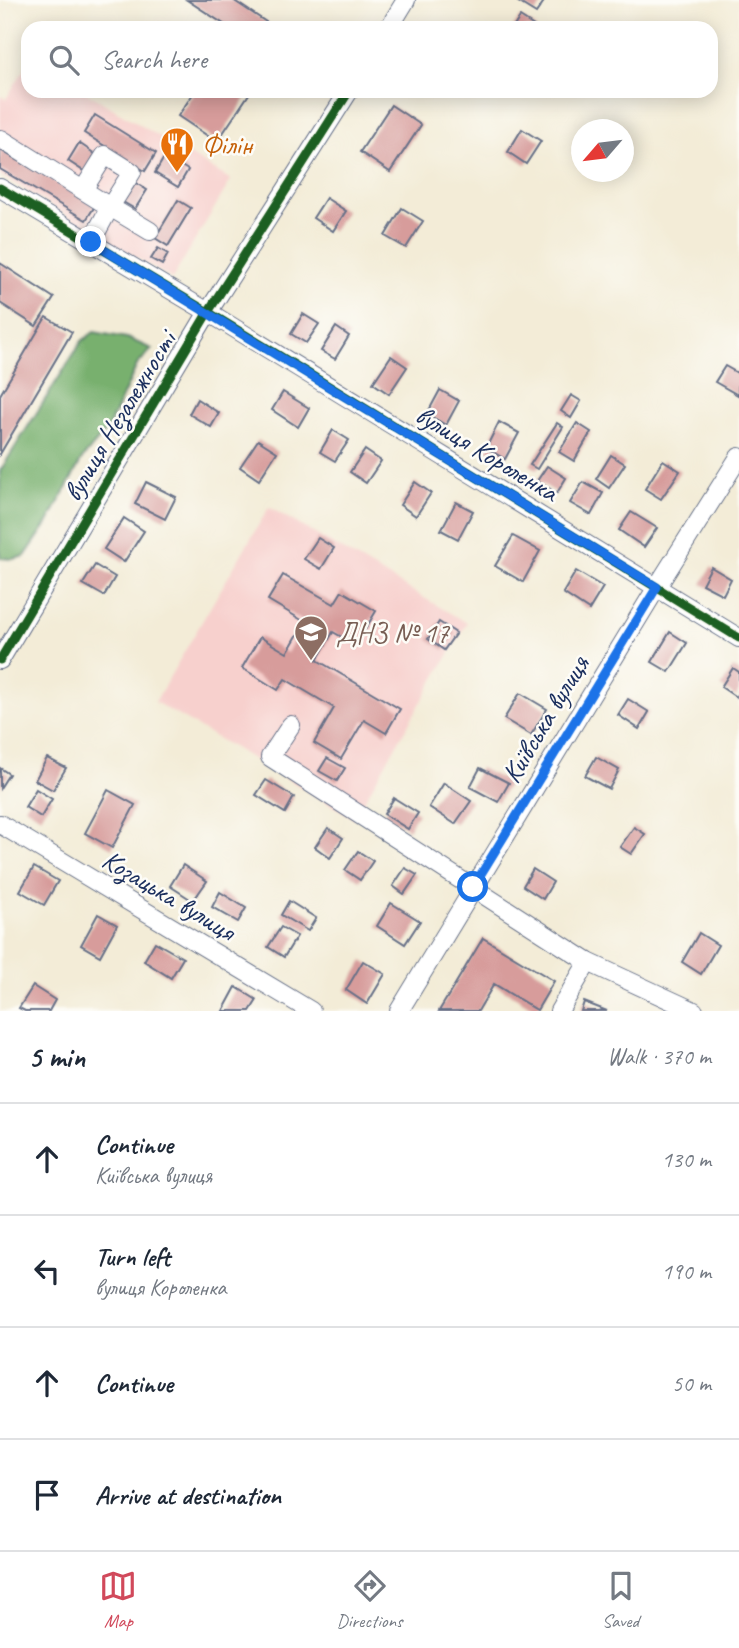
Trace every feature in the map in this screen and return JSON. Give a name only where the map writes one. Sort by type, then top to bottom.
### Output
[{"type":"street","points":[[394,21],[407,0]]},
{"type":"street","name":"вулиця Незалежності","points":[[0,660],[208,312],[345,98]]},
{"type":"street","points":[[1,139],[150,232]]},
{"type":"street","points":[[83,190],[105,155],[132,172],[91,242]]},
{"type":"street","name":"вулиця Короленка","points":[[0,188],[208,312],[739,638]]},
{"type":"street","name":"Київська вулиця","points":[[399,1011],[739,457]]},
{"type":"street","points":[[291,724],[270,757],[588,962],[694,1011]]},
{"type":"street","name":"Козацька вулиця","points":[[0,824],[311,1011]]},
{"type":"street","points":[[559,1011],[588,962]]},
{"type":"shaded area","points":[[21,74],[21,98],[96,98],[231,180],[172,279],[0,175],[0,96],[6,99]]},
{"type":"shaded area","name":"ДНЗ № 17","points":[[269,507],[467,623],[354,818],[155,702]]},
{"type":"green space","points":[[94,332],[127,338],[152,349],[137,365],[108,428],[82,459],[47,524],[25,556],[0,558],[0,471],[82,341]]},
{"type":"building","points":[[187,0],[233,0],[264,21],[219,21]]},
{"type":"building","points":[[515,0],[545,0],[536,13]]},
{"type":"building","points":[[190,98],[246,98],[217,142],[178,116]]},
{"type":"building","points":[[391,105],[421,125],[390,172],[360,152]]},
{"type":"building","points":[[95,115],[156,153],[145,171],[84,133]]},
{"type":"building","points":[[522,129],[541,141],[526,164],[508,152]]},
{"type":"building","points":[[79,143],[95,154],[85,172],[68,161]]},
{"type":"building","points":[[0,150],[95,206],[86,220],[0,169]]},
{"type":"building","points":[[165,156],[188,170],[178,187],[155,173]]},
{"type":"building","points":[[136,183],[147,190],[135,209],[123,202]]},
{"type":"building","points":[[326,198],[346,211],[333,231],[313,218]]},
{"type":"building","points":[[178,200],[191,208],[168,246],[155,238]]},
{"type":"building","points":[[402,208],[423,221],[406,248],[385,236]]},
{"type":"building","points":[[158,248],[168,254],[162,265],[151,259]]},
{"type":"building","points":[[0,263],[54,298],[36,326],[0,303]]},
{"type":"building","points":[[303,314],[319,324],[306,343],[291,334]]},
{"type":"building","points":[[46,317],[72,332],[0,454],[0,395]]},
{"type":"building","points":[[336,327],[349,336],[335,359],[321,351]]},
{"type":"building","points":[[391,356],[407,367],[389,394],[373,383]]},
{"type":"building","points":[[725,366],[739,374],[738,395],[715,382]]},
{"type":"building","points":[[440,390],[459,401],[446,425],[427,414]]},
{"type":"building","points":[[283,392],[309,408],[298,427],[272,410]]},
{"type":"building","points":[[571,395],[581,401],[571,418],[561,411]]},
{"type":"building","points":[[197,399],[219,413],[211,427],[189,414]]},
{"type":"building","points":[[499,422],[519,433],[505,459],[486,448]]},
{"type":"building","points":[[557,423],[563,427],[537,469],[530,465]]},
{"type":"building","points":[[577,423],[591,432],[574,461],[559,452]]},
{"type":"building","points":[[333,430],[349,440],[335,461],[320,452]]},
{"type":"building","points":[[258,440],[277,452],[259,480],[240,467]]},
{"type":"building","points":[[365,450],[381,461],[366,483],[350,472]]},
{"type":"building","points":[[611,455],[625,464],[609,488],[596,479]]},
{"type":"building","points":[[663,460],[680,471],[661,499],[645,489]]},
{"type":"building","points":[[547,466],[566,478],[557,493],[537,481]]},
{"type":"building","points":[[146,482],[176,497],[165,519],[135,504]]},
{"type":"building","points":[[415,482],[431,493],[416,516],[400,505]]},
{"type":"building","points":[[583,482],[603,493],[591,515],[570,503]]},
{"type":"building","points":[[456,502],[473,511],[458,539],[441,530]]},
{"type":"building","points":[[631,512],[657,528],[644,547],[619,530]]},
{"type":"building","points":[[124,518],[144,531],[124,562],[104,549]]},
{"type":"building","points":[[513,536],[540,551],[523,582],[495,566]]},
{"type":"building","points":[[318,538],[334,548],[321,569],[304,559]]},
{"type":"building","points":[[95,565],[115,577],[104,596],[83,584]]},
{"type":"building","points":[[711,567],[731,579],[723,595],[702,584]]},
{"type":"building","points":[[576,571],[603,587],[589,610],[563,593]]},
{"type":"building","points":[[283,575],[334,604],[342,591],[376,611],[356,645],[333,632],[317,660],[400,709],[386,733],[364,720],[341,759],[314,743],[334,708],[285,679],[278,690],[242,668],[260,637],[287,653],[305,622],[268,600]]},
{"type":"building","points":[[439,622],[456,633],[444,650],[428,639]]},
{"type":"building","points":[[670,632],[687,643],[669,672],[652,662]]},
{"type":"building","points":[[733,668],[739,672],[739,691],[736,697],[721,687]]},
{"type":"building","points":[[520,693],[547,709],[531,735],[504,719]]},
{"type":"building","points":[[628,699],[649,712],[639,729],[618,715]]},
{"type":"building","points":[[596,757],[619,770],[609,789],[585,776]]},
{"type":"building","points":[[47,758],[66,768],[53,790],[35,780]]},
{"type":"building","points":[[327,758],[345,768],[337,781],[319,771]]},
{"type":"building","points":[[0,768],[9,774],[0,788]]},
{"type":"building","points":[[480,768],[509,783],[498,802],[470,787]]},
{"type":"building","points":[[266,780],[294,797],[285,813],[256,795]]},
{"type":"building","points":[[444,783],[471,801],[455,824],[429,807]]},
{"type":"building","points":[[36,789],[52,799],[41,817],[25,807]]},
{"type":"building","points":[[108,790],[135,805],[112,848],[85,833]]},
{"type":"building","points":[[394,798],[418,813],[408,829],[384,814]]},
{"type":"building","points":[[634,827],[645,834],[631,854],[620,847]]},
{"type":"building","points":[[328,828],[343,838],[330,858],[315,847]]},
{"type":"building","points":[[358,851],[373,861],[360,880],[345,870]]},
{"type":"building","points":[[183,865],[207,881],[193,901],[170,886]]},
{"type":"building","points":[[34,867],[58,881],[44,905],[20,891]]},
{"type":"building","points":[[405,868],[417,875],[404,894],[393,886]]},
{"type":"building","points":[[533,869],[553,882],[543,899],[523,886]]},
{"type":"building","points":[[220,892],[246,908],[238,922],[212,907]]},
{"type":"building","points":[[289,901],[316,918],[308,931],[281,915]]},
{"type":"building","points":[[391,903],[420,921],[405,944],[377,926]]},
{"type":"building","points":[[98,914],[117,925],[100,956],[81,945]]},
{"type":"building","points":[[281,927],[297,936],[284,957],[268,947]]},
{"type":"building","points":[[699,933],[718,945],[701,974],[682,962]]},
{"type":"building","points":[[483,938],[554,981],[537,1010],[494,984],[478,1011],[439,1011]]},
{"type":"building","points":[[155,942],[183,958],[171,978],[144,961]]},
{"type":"building","points":[[363,961],[385,974],[367,1004],[346,990]]},
{"type":"building","points":[[33,986],[55,1000],[49,1011],[25,1011],[19,1008]]},
{"type":"building","points":[[236,987],[257,1000],[250,1011],[223,1011]]},
{"type":"building","points":[[584,1002],[607,1011],[581,1011]]},
{"type":"cycle path","points":[[0,660],[208,312],[345,98]]},
{"type":"cycle path","points":[[0,188],[208,312],[739,638]]},
{"type":"place","name":"Філін","points":[[177,174]]},
{"type":"place","name":"ДНЗ № 17","points":[[311,662]]},
{"type":"route","points":[[91,242],[657,587],[473,887]]}]
